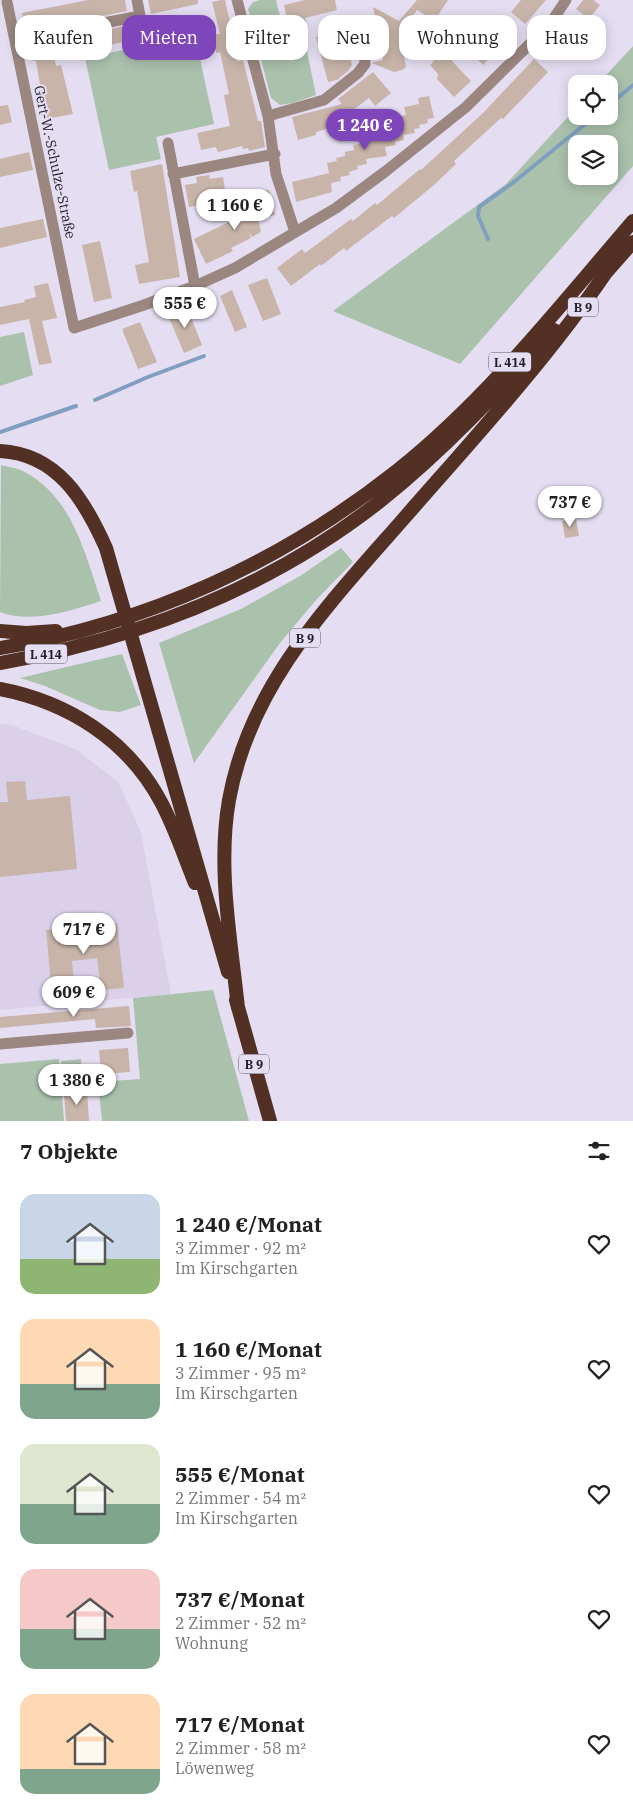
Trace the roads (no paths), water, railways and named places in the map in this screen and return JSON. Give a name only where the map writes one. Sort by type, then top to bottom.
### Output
[{"type":"highway","name":"L 414","points":[[0,648],[96,628],[161,606],[217,583],[272,555],[330,519],[399,470],[463,411],[508,364],[633,221]]},
{"type":"highway","name":"L 414","points":[[0,663],[105,640],[169,619],[263,576],[323,542],[379,502],[416,471],[485,405],[633,242]]},
{"type":"highway","name":"B 9","points":[[238,1008],[225,874],[226,826],[238,759],[264,698],[287,661],[353,577],[529,377],[582,308],[607,271]]},
{"type":"highway","name":"B 9","points":[[0,451],[28,456],[60,476],[86,506],[106,548],[270,1121]]},
{"type":"highway","points":[[0,630],[26,633],[96,628]]},
{"type":"highway","name":"B 9","points":[[0,689],[37,698],[74,714],[107,737],[131,760],[152,787],[168,817],[222,949]]},
{"type":"street","points":[[3,2],[19,0]]},
{"type":"street","points":[[112,21],[140,16],[137,0]]},
{"type":"street","points":[[238,0],[268,116],[275,154],[276,174],[295,232]]},
{"type":"street","points":[[168,143],[195,286],[235,268],[336,208],[386,171],[466,107],[550,24],[566,0]]},
{"type":"street","name":"Gert-W.-Schulze-Straße","points":[[3,2],[74,328],[195,286]]},
{"type":"street","points":[[268,116],[324,100],[358,74],[365,64],[365,60]]},
{"type":"street","points":[[174,174],[275,154]]},
{"type":"street","points":[[0,1044],[128,1033]]},
{"type":"waterway","points":[[618,98],[633,85]]},
{"type":"waterway","points":[[488,239],[478,216],[479,207],[514,182],[584,125]]},
{"type":"waterway","points":[[95,400],[204,356]]},
{"type":"waterway","points":[[0,432],[76,406]]}]
